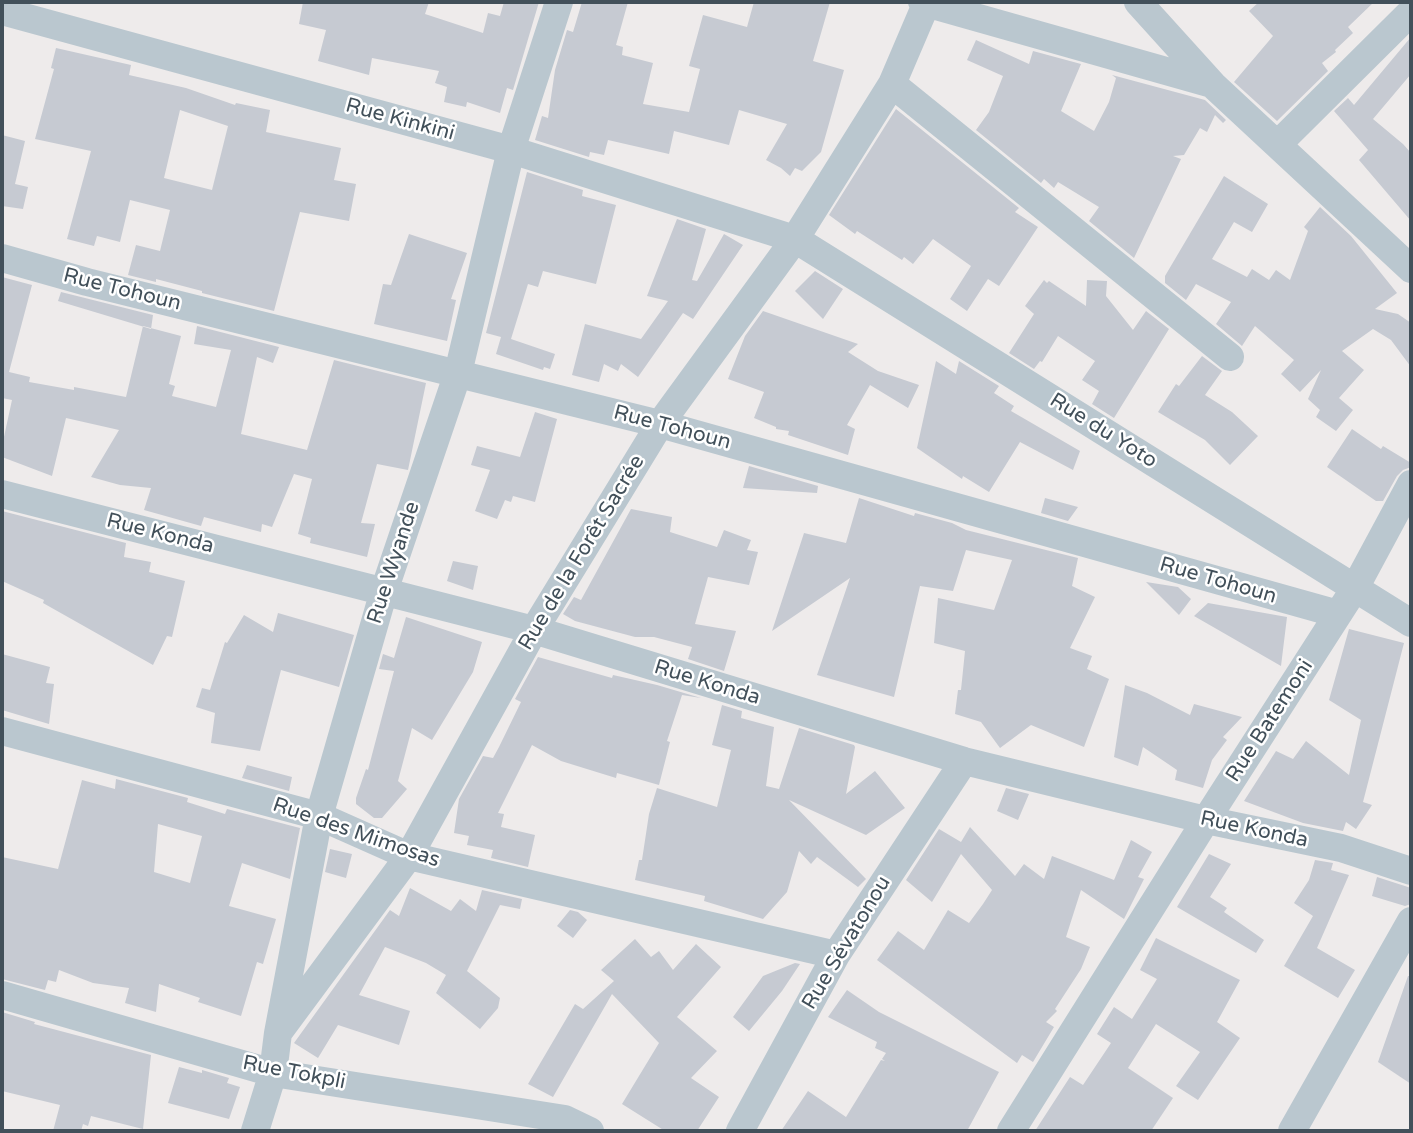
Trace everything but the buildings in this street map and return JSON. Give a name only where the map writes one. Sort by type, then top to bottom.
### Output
[{"type":"street","name":"Rue Wyande","points":[[255,1131],[273,1073],[278,1033],[319,816],[384,591],[458,373],[511,150],[559,2]]},
{"type":"street","points":[[925,2],[1213,85]]},
{"type":"street","name":"Rue de la Forêt Sacrée","points":[[278,1033],[409,856],[534,630],[660,424],[794,239],[892,84],[925,2]]},
{"type":"street","points":[[1138,2],[1213,85],[1411,269]]},
{"type":"street","name":"Rue Kinkini","points":[[2,11],[511,150],[794,239]]},
{"type":"street","points":[[1278,144],[1411,12]]},
{"type":"street","points":[[892,84],[1230,357]]},
{"type":"street","name":"Rue du Yoto","points":[[794,239],[1411,623]]},
{"type":"street","name":"Rue Tohoun","points":[[2,258],[87,282],[660,424],[1338,614]]},
{"type":"street","name":"Rue Batemoni","points":[[1011,1131],[1355,588],[1411,484]]},
{"type":"street","name":"Rue Konda","points":[[2,494],[534,630],[964,761],[1206,820],[1341,848],[1411,871]]},
{"type":"street","name":"Rue des Mimosas","points":[[2,731],[319,816],[409,856],[836,955]]},
{"type":"street","name":"Rue Sévatonou","points":[[740,1131],[836,955],[964,761]]},
{"type":"street","points":[[1292,1131],[1411,921]]},
{"type":"street","name":"Rue Tokpli","points":[[2,995],[273,1073],[565,1119],[590,1131]]}]
